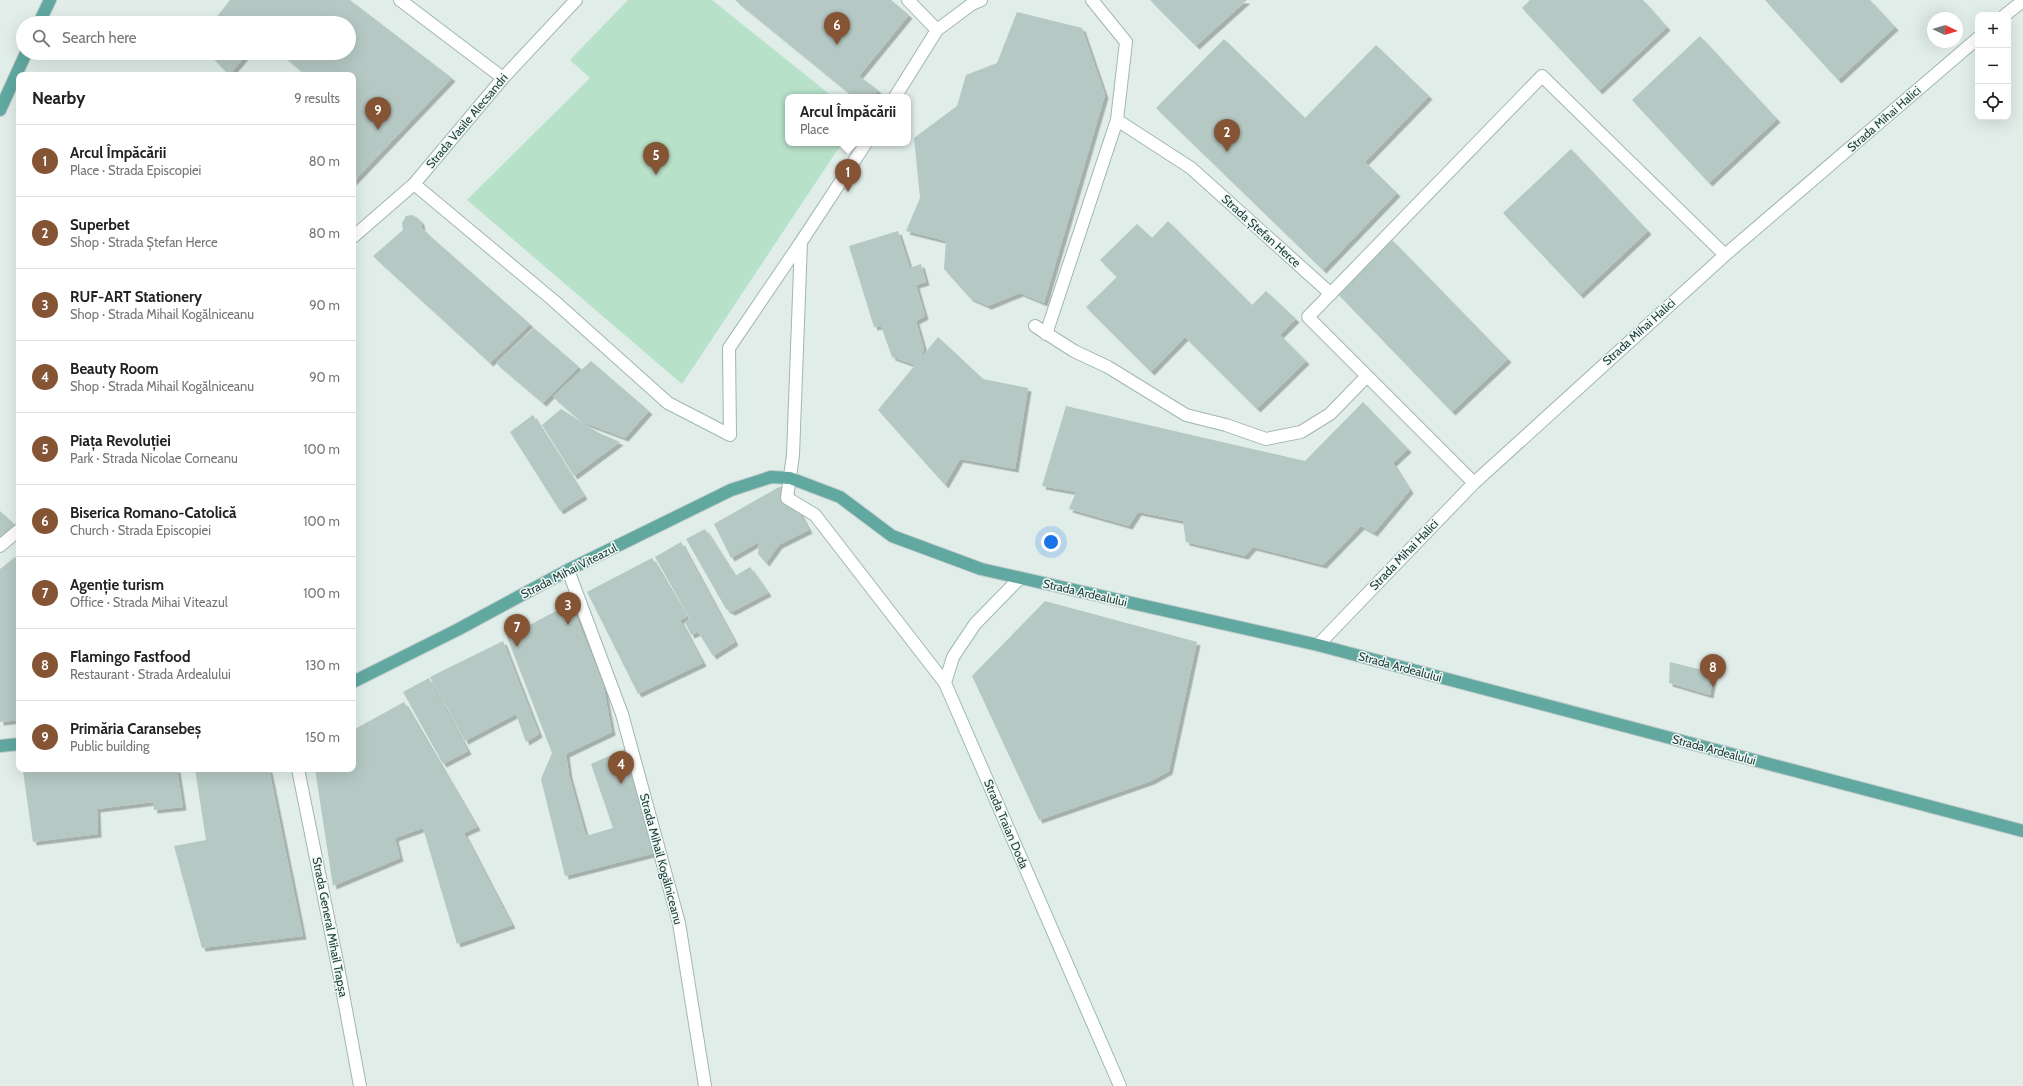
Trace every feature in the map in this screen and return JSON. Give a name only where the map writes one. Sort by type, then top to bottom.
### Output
[{"type":"main road","points":[[42,16],[50,0]]},
{"type":"main road","points":[[17,72],[23,60]]},
{"type":"main road","points":[[0,110],[16,75]]},
{"type":"main road","name":"Strada Mihai Viteazul","points":[[356,680],[444,636],[568,570],[730,490],[771,477],[790,478]]},
{"type":"main road","name":"Strada Ardealului","points":[[790,478],[840,497],[892,536],[981,569],[1318,645],[2023,831]]},
{"type":"main road","points":[[0,746],[16,744]]},
{"type":"street","points":[[400,0],[503,78]]},
{"type":"street","name":"Strada Vasile Alecsandri","points":[[356,234],[414,184],[503,78],[576,0]]},
{"type":"street","points":[[908,0],[937,30]]},
{"type":"street","points":[[897,94],[937,30],[972,4],[981,0]]},
{"type":"street","points":[[1046,334],[1117,120],[1126,42],[1092,0]]},
{"type":"street","points":[[2010,12],[2023,1]]},
{"type":"street","name":"Strada Mihai Halici","points":[[1318,645],[1474,483],[1725,255],[1975,41]]},
{"type":"street","points":[[1474,483],[1308,317],[1542,76],[1725,255]]},
{"type":"street","name":"Strada Ștefan Herce","points":[[1117,120],[1191,168],[1331,294]]},
{"type":"street","points":[[414,184],[553,300],[668,403],[730,436],[728,348],[801,242],[864,146]]},
{"type":"street","points":[[790,478],[794,455],[801,242]]},
{"type":"street","points":[[1035,326],[1074,351],[1108,367],[1186,416],[1226,425],[1266,439],[1301,432],[1330,414],[1367,376]]},
{"type":"street","name":"Strada Traian Doda","points":[[790,478],[788,498],[815,515],[945,683],[1120,1086]]},
{"type":"street","points":[[0,546],[16,533]]},
{"type":"street","name":"Strada Mihail Kogălniceanu","points":[[568,570],[622,714],[679,924],[705,1086]]},
{"type":"street","points":[[945,683],[954,657],[975,624],[1020,578]]},
{"type":"street","name":"Strada General Mihail Trapșa","points":[[299,772],[338,967],[360,1086]]},
{"type":"green space","points":[[628,0],[712,0],[829,94],[785,94],[785,146],[840,146],[682,384],[467,200],[590,78],[570,60]]},
{"type":"building","points":[[230,0],[350,0],[452,78],[356,179],[356,72],[302,72],[288,60],[356,60],[356,16],[217,16]]},
{"type":"building","points":[[735,0],[891,0],[909,15],[859,76],[878,90],[875,94],[850,94]]},
{"type":"building","points":[[1150,0],[1247,0],[1196,46]]},
{"type":"building","points":[[1530,0],[1643,0],[1667,27],[1599,91],[1522,8]]},
{"type":"building","points":[[1765,0],[1870,0],[1895,27],[1838,80]]},
{"type":"building","points":[[1017,12],[1082,28],[1105,95],[1044,303],[1020,293],[988,306],[970,298],[944,269],[946,241],[906,231],[920,198],[914,138],[957,106],[966,75],[997,63]]},
{"type":"building","points":[[1700,36],[1777,119],[1709,183],[1632,100]]},
{"type":"building","points":[[1224,39],[1305,118],[1376,45],[1429,96],[1365,162],[1397,193],[1323,270],[1156,108]]},
{"type":"building","points":[[215,60],[242,60],[232,72],[226,72]]},
{"type":"building","points":[[1571,149],[1648,231],[1580,295],[1503,213]]},
{"type":"building","points":[[412,215],[418,218],[421,222],[422,228],[429,235],[530,324],[490,363],[373,256],[403,230],[402,223],[406,216]]},
{"type":"building","points":[[1168,221],[1252,305],[1266,291],[1296,319],[1280,335],[1306,361],[1257,409],[1185,337],[1151,372],[1086,307],[1117,277],[1100,260],[1137,224],[1152,238]]},
{"type":"building","points":[[898,231],[910,268],[921,264],[926,282],[916,285],[925,316],[916,321],[924,349],[920,359],[938,337],[983,379],[1028,388],[1015,469],[960,459],[945,485],[878,410],[915,365],[892,357],[881,326],[874,327],[849,246]]},
{"type":"building","points":[[1392,240],[1508,359],[1452,412],[1336,292]]},
{"type":"building","points":[[534,328],[579,367],[543,403],[496,363]]},
{"type":"building","points":[[591,361],[649,411],[625,438],[582,422],[553,397]]},
{"type":"building","points":[[1363,402],[1408,449],[1393,463],[1410,490],[1374,533],[1361,526],[1323,565],[1253,547],[1245,556],[1186,542],[1183,521],[1138,512],[1129,526],[1069,509],[1076,492],[1042,486],[1066,406],[1305,461]]},
{"type":"building","points":[[561,409],[599,433],[620,442],[574,476],[542,425]]},
{"type":"building","points":[[533,415],[584,496],[560,511],[510,432]]},
{"type":"building","points":[[779,487],[784,487],[788,491],[809,530],[779,545],[766,563],[758,554],[759,542],[731,558],[714,524]]},
{"type":"building","points":[[0,511],[14,524],[0,537]]},
{"type":"building","points":[[705,529],[735,576],[750,567],[768,593],[732,612],[726,609],[686,539]]},
{"type":"building","points":[[681,542],[735,642],[713,656],[698,632],[691,635],[685,622],[690,619],[655,557]]},
{"type":"building","points":[[15,557],[16,558],[16,720],[0,722],[0,569]]},
{"type":"building","points":[[652,558],[687,617],[680,620],[703,663],[638,694],[587,592]]},
{"type":"building","points":[[1045,601],[1197,642],[1169,771],[1151,781],[1039,820],[972,676]]},
{"type":"building","points":[[571,603],[603,684],[612,732],[566,754],[569,775],[586,836],[613,828],[591,764],[625,749],[655,853],[565,876],[541,779],[552,753],[507,637]]},
{"type":"building","points":[[503,641],[539,734],[526,742],[516,714],[465,741],[430,677]]},
{"type":"building","points":[[1670,662],[1714,673],[1710,695],[1669,683]]},
{"type":"building","points":[[429,678],[468,751],[443,764],[403,692]]},
{"type":"building","points":[[404,702],[477,827],[464,833],[512,925],[457,944],[423,828],[395,838],[400,858],[333,886],[315,772],[356,772],[356,728]]},
{"type":"building","points":[[23,772],[177,772],[183,807],[154,810],[153,802],[97,809],[98,834],[33,842]]},
{"type":"building","points":[[195,772],[270,772],[303,936],[202,948],[174,846],[206,840]]},
{"type":"place","name":"Biserica Romano-Catolică","points":[[837,45]]},
{"type":"place","name":"Primăria Caransebeș","points":[[378,130]]},
{"type":"place","name":"Superbet","points":[[1227,152]]},
{"type":"place","name":"Piața Revoluției","points":[[656,175]]},
{"type":"place","name":"Arcul Împăcării","points":[[848,192]]},
{"type":"place","name":"RUF-ART Stationery","points":[[568,625]]},
{"type":"place","name":"Agenție turism","points":[[517,647]]},
{"type":"place","name":"Flamingo Fastfood","points":[[1713,687]]},
{"type":"place","name":"Beauty Room","points":[[621,784]]}]
